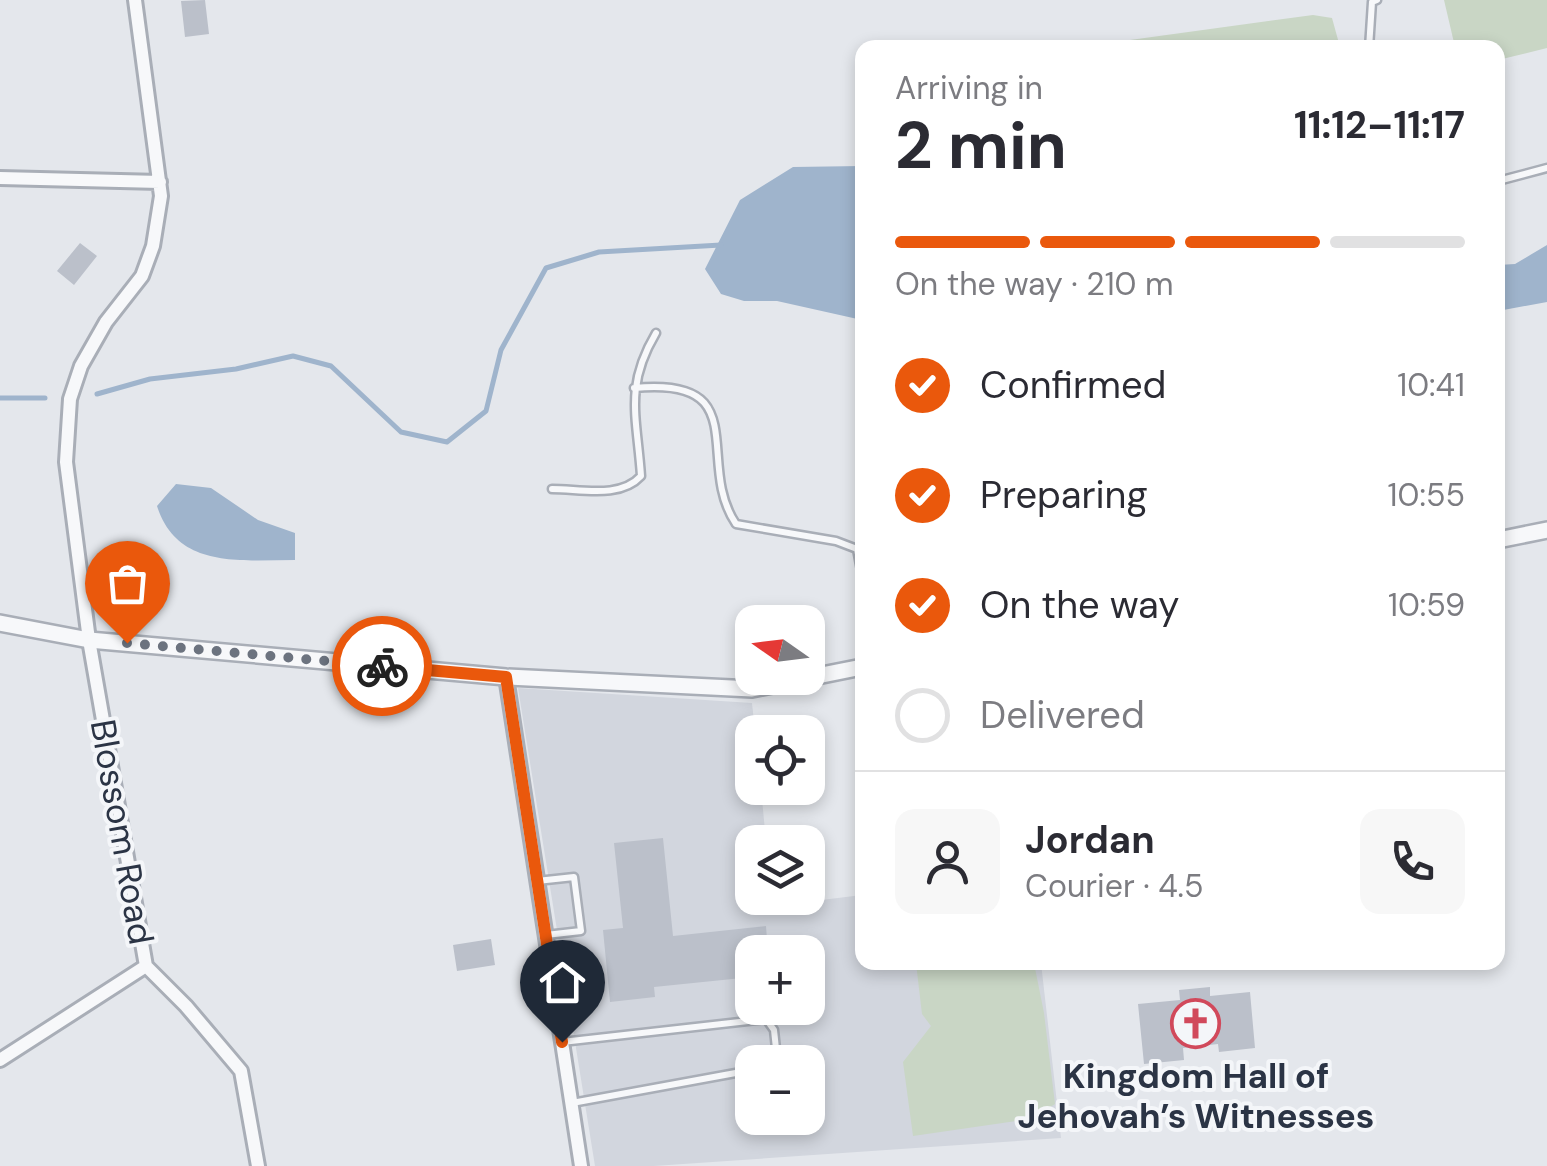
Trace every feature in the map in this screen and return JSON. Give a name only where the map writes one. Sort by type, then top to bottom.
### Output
[{"type":"street","name":"Blossom Road","points":[[135,0],[161,196],[153,246],[142,276],[106,322],[81,366],[70,399],[66,462],[90,640],[146,966],[241,1071],[258,1166]]},
{"type":"street","points":[[0,178],[160,182]]},
{"type":"street","points":[[1505,539],[1547,530]]},
{"type":"street","points":[[0,624],[90,640],[506,677],[752,689],[855,669]]},
{"type":"street","points":[[506,677],[580,1166]]},
{"type":"street","points":[[0,1060],[146,966]]},
{"type":"lane","points":[[1370,40],[1372,2],[1377,0]]},
{"type":"lane","points":[[1505,179],[1547,168]]},
{"type":"lane","points":[[552,489],[612,490],[630,487],[641,476],[634,388],[645,352],[656,333]]},
{"type":"lane","points":[[634,388],[686,390],[703,400],[713,413],[724,506],[736,524],[855,548]]},
{"type":"lane","points":[[537,880],[574,878],[582,931],[545,935]]},
{"type":"lane","points":[[562,1042],[766,1019],[774,1030],[776,1045]]},
{"type":"lane","points":[[571,1104],[735,1073]]},
{"type":"shaded area","points":[[518,688],[752,703],[753,715],[735,715],[735,805],[763,805],[764,825],[735,825],[735,915],[825,915],[825,900],[855,896],[855,970],[1042,970],[1061,1138],[654,1166],[595,1166]]},
{"type":"green space","points":[[1444,0],[1547,0],[1547,48],[1505,58],[1505,40],[1453,40]]},
{"type":"green space","points":[[1313,15],[1332,18],[1338,40],[1130,40]]},
{"type":"green space","points":[[917,970],[1035,970],[1055,1104],[1031,1119],[913,1136],[903,1062],[931,1026],[922,1014]]},
{"type":"water","points":[[855,166],[855,318],[777,301],[744,301],[721,294],[705,269],[740,200],[793,167]]},
{"type":"water","points":[[1547,245],[1547,302],[1505,310],[1505,265],[1515,264]]},
{"type":"water","points":[[176,484],[211,488],[258,520],[295,533],[295,560],[213,557],[179,541],[166,526],[157,506]]},
{"type":"building","points":[[205,0],[209,34],[185,37],[181,1]]},
{"type":"building","points":[[80,243],[97,256],[74,285],[57,271]]},
{"type":"building","points":[[663,838],[673,936],[766,926],[767,935],[735,935],[735,979],[654,987],[655,997],[610,1002],[603,930],[623,928],[614,843]]},
{"type":"building","points":[[491,939],[495,965],[457,971],[453,945]]},
{"type":"building","name":"Kingdom Hall of Jehovah’s Witnesses","points":[[1210,987],[1210,996],[1250,992],[1255,1048],[1219,1052],[1218,1044],[1183,1048],[1184,1060],[1144,1064],[1138,1004],[1180,1000],[1179,990]]},
{"type":"waterway","points":[[97,394],[150,379],[236,369],[293,356],[331,366],[401,432],[447,442],[486,411],[501,350],[546,268],[599,252],[721,245]]},
{"type":"waterway","points":[[0,398],[45,398]]},
{"type":"way so far","points":[[127,643],[382,666]]},
{"type":"place","name":"Kingdom Hall of Jehovah’s Witnesses","points":[[1196,1024]]},
{"type":"route","points":[[382,666],[506,677],[562,1042]]}]
